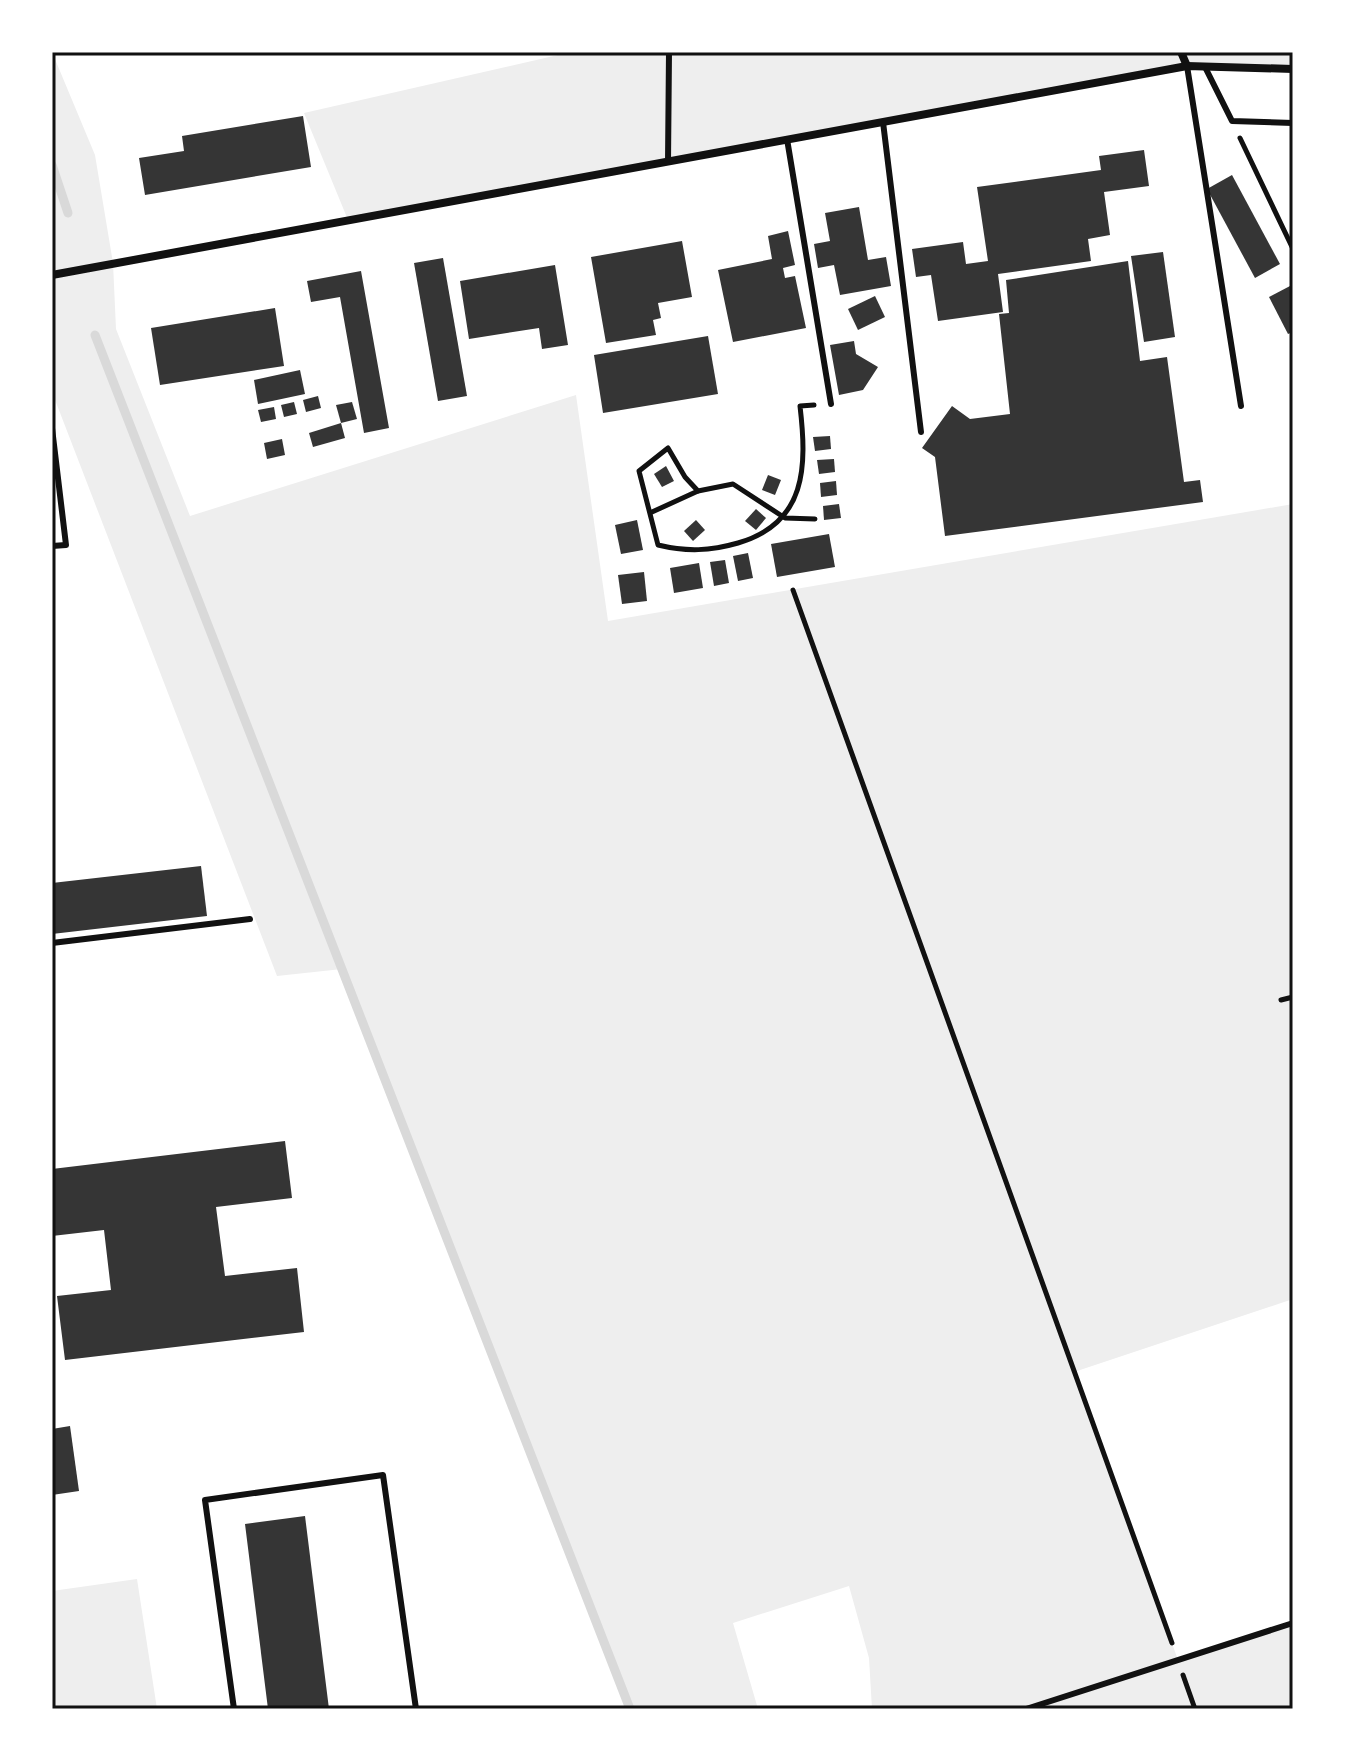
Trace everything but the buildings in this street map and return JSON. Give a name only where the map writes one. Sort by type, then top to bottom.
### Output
[{"type":"street","points":[[1181,52],[1187,66]]},
{"type":"street","points":[[52,275],[1187,66],[1293,69]]},
{"type":"lane","points":[[668,162],[669,52]]},
{"type":"lane","points":[[1187,66],[1241,406]]},
{"type":"lane","points":[[1205,67],[1232,121],[1293,123]]},
{"type":"lane","points":[[883,122],[921,432]]},
{"type":"lane","points":[[787,139],[831,404]]},
{"type":"lane","points":[[52,428],[66,545],[52,546]]},
{"type":"lane","points":[[52,943],[250,919]]},
{"type":"lane","points":[[234,1709],[205,1500],[383,1475],[416,1709]]},
{"type":"lane","points":[[1026,1709],[1293,1623]]},
{"type":"path","points":[[1232,121],[1293,249]]},
{"type":"path","points":[[698,491],[685,477],[668,448],[639,471],[658,545],[685,551],[717,549],[760,536],[785,518],[799,488],[804,443],[800,406],[831,404]]},
{"type":"path","points":[[652,512],[698,491],[733,484],[785,518],[815,519]]},
{"type":"path","points":[[793,590],[1195,1709]]},
{"type":"path","points":[[1281,1000],[1293,997]]},
{"type":"shaded area","points":[[52,52],[95,155],[113,263],[116,329],[190,516],[576,395],[608,621],[1293,504],[1293,1299],[1074,1372],[1178,1660],[1293,1623],[1293,1709],[872,1709],[869,1658],[849,1586],[733,1623],[758,1709],[630,1709],[342,969],[277,976],[52,392]]},
{"type":"shaded area","points":[[571,52],[1293,52],[1293,69],[1187,66],[348,220],[304,113]]},
{"type":"shaded area","points":[[137,1579],[157,1709],[52,1709],[52,1591]]},
{"type":"waterway","points":[[52,165],[68,213]]},
{"type":"waterway","points":[[95,335],[630,1709]]}]
